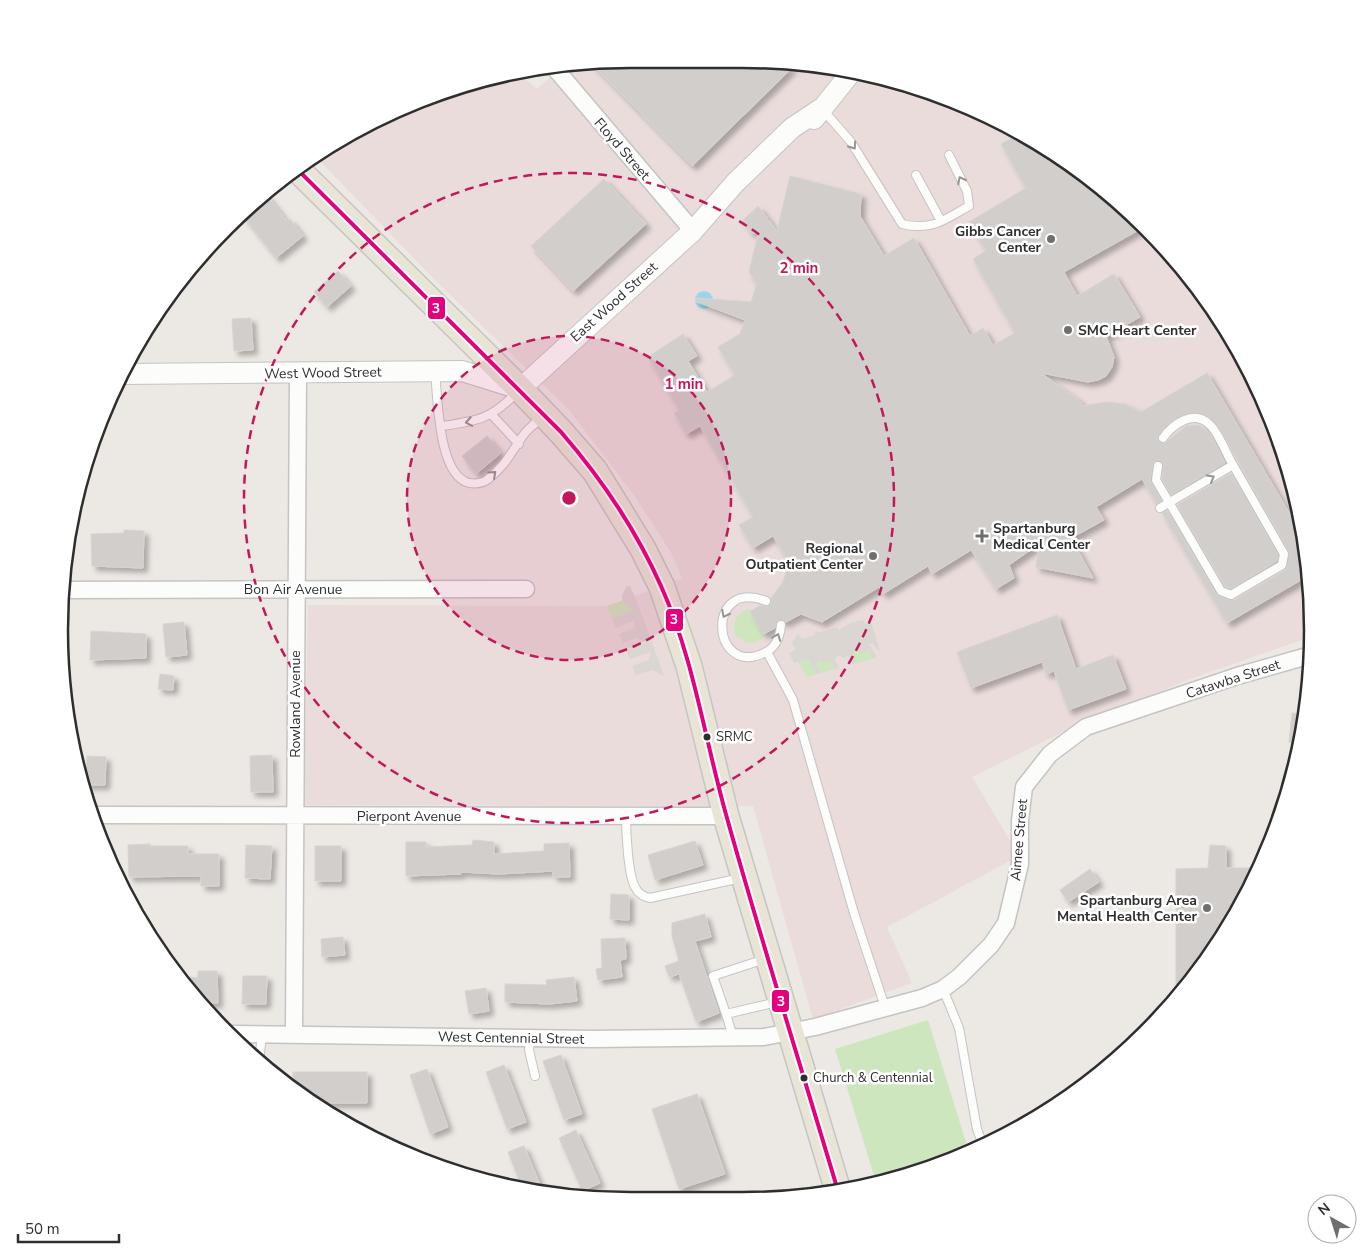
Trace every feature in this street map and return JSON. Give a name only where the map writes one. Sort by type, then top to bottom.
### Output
[{"type":"main road","points":[[301,173],[544,415],[594,471],[644,549],[662,587],[689,666],[726,816],[836,1184]]},
{"type":"street","name":"Floyd Street","points":[[558,72],[693,231]]},
{"type":"street","name":"East Wood Street","points":[[520,389],[693,231],[735,183],[792,128],[822,108],[847,77]]},
{"type":"street","name":"West Wood Street","points":[[129,374],[467,372],[520,389]]},
{"type":"street","name":"Rowland Avenue","points":[[294,1033],[295,589],[298,374]]},
{"type":"street","name":"Bon Air Avenue","points":[[69,590],[526,589]]},
{"type":"street","name":"Catawba Street","points":[[1156,704],[1237,676],[1303,657]]},
{"type":"street","name":"Aimee Street","points":[[791,1032],[922,998],[943,989],[959,977],[991,945],[1006,923],[1020,864],[1020,821],[1024,787],[1050,754],[1086,727],[1156,704]]},
{"type":"street","name":"Pierpont Avenue","points":[[99,815],[726,816]]},
{"type":"street","name":"West Centennial Street","points":[[240,1034],[294,1033],[530,1038],[764,1037],[791,1032]]},
{"type":"lane","points":[[822,108],[851,142],[902,224],[916,227],[932,226],[968,206],[967,191],[949,156]]},
{"type":"lane","points":[[916,175],[941,221]]},
{"type":"lane","points":[[435,372],[445,451],[452,471],[466,482],[482,482],[505,463],[525,433],[544,415]]},
{"type":"lane","points":[[442,426],[492,416],[502,409],[520,389]]},
{"type":"lane","points":[[492,416],[519,444]]},
{"type":"lane","points":[[1158,466],[1156,480],[1221,592],[1225,595],[1231,595],[1282,566],[1284,554],[1209,424],[1199,419],[1188,417],[1170,429],[1163,438]]},
{"type":"lane","points":[[1160,508],[1233,465]]},
{"type":"lane","points":[[766,601],[748,597],[730,605],[721,622],[721,632],[730,649],[748,657],[767,652],[778,640],[781,625]]},
{"type":"lane","points":[[767,652],[793,700],[854,913],[885,1008]]},
{"type":"lane","points":[[626,816],[632,881],[639,893],[646,897],[650,898],[745,876]]},
{"type":"lane","points":[[733,1037],[713,976],[769,958]]},
{"type":"lane","points":[[943,989],[959,1028],[977,1129],[981,1139]]},
{"type":"lane","points":[[726,1014],[782,1001]]},
{"type":"lane","points":[[260,1053],[262,1034]]},
{"type":"lane","points":[[530,1038],[529,1050],[535,1076]]},
{"type":"shaded area","name":"Spartanburg Medical Center","points":[[630,68],[779,69],[816,72],[888,87],[923,97],[991,125],[1055,162],[1085,184],[1140,232],[1165,259],[1210,317],[1229,349],[1247,381],[1275,449],[1294,520],[1300,556],[1304,639],[1190,679],[1067,730],[972,777],[1019,856],[887,927],[912,983],[813,1019],[753,806],[304,805],[308,605],[607,606],[682,578],[671,553],[636,498],[569,410],[435,280],[319,161],[381,125],[449,97],[523,78],[537,89],[556,72]]},
{"type":"shaded area","points":[[627,586],[630,586],[638,604],[664,676],[652,670],[636,675],[632,666],[649,660],[651,652],[630,659],[626,650],[645,643],[637,638],[623,643],[619,634],[634,628],[635,620],[616,628],[612,619],[633,610],[622,601],[622,595]]},
{"type":"shaded area","points":[[863,620],[865,624],[872,624],[880,652],[873,644],[868,643],[877,657],[873,659],[868,650],[861,654],[858,650],[852,654],[856,663],[852,664],[848,656],[843,658],[840,655],[834,659],[839,668],[836,669],[830,660],[824,663],[821,660],[815,664],[821,673],[817,674],[808,659],[794,663],[789,653],[796,650],[792,643],[798,634],[802,639],[815,635],[814,633],[817,631],[819,633],[837,627],[839,630],[850,623]]},
{"type":"green space","points":[[622,601],[633,610],[612,619],[607,606]]},
{"type":"green space","points":[[748,609],[753,610],[750,612],[763,634],[767,632],[760,640],[752,643],[743,641],[735,634],[734,625],[736,618],[740,613]]},
{"type":"green space","points":[[858,650],[868,650],[873,659],[856,663],[852,654]]},
{"type":"green space","points":[[808,659],[817,674],[807,677],[798,662]]},
{"type":"green space","points":[[821,660],[830,660],[836,669],[821,673],[815,664]]},
{"type":"green space","points":[[928,1020],[967,1145],[923,1162],[874,1176],[835,1049]]},
{"type":"water","points":[[700,291],[708,291],[713,296],[711,307],[700,309],[695,304],[695,296]]},
{"type":"building","points":[[742,68],[790,70],[692,166],[597,69]]},
{"type":"building","points":[[1014,137],[1055,162],[1085,184],[1138,230],[1064,272],[1077,296],[1114,274],[1140,317],[1106,336],[1114,357],[1112,367],[1106,376],[1088,382],[1041,373],[1079,400],[1083,406],[1106,402],[1125,404],[1141,412],[1207,373],[1294,521],[1302,580],[1227,623],[1162,513],[1167,510],[1216,594],[1229,600],[1234,600],[1285,570],[1289,552],[1220,429],[1206,415],[1189,413],[1168,424],[1159,435],[1158,441],[1165,443],[1186,426],[1200,425],[1211,435],[1225,463],[1171,495],[1162,479],[1163,463],[1156,461],[1153,465],[1150,480],[1162,501],[1157,504],[1142,479],[1096,507],[1104,520],[1071,538],[1093,578],[1036,567],[1039,544],[1009,565],[1014,578],[996,589],[971,550],[932,574],[928,566],[883,594],[879,587],[822,622],[801,614],[786,622],[778,620],[775,628],[763,634],[750,612],[759,606],[771,604],[771,598],[783,582],[789,562],[773,536],[753,548],[739,525],[753,517],[700,426],[686,434],[674,413],[679,410],[648,357],[683,334],[697,356],[688,361],[707,392],[735,375],[718,347],[740,334],[745,320],[695,301],[696,298],[751,302],[757,284],[749,272],[758,234],[750,232],[743,220],[758,206],[777,231],[790,176],[861,194],[860,216],[884,256],[914,238],[970,336],[983,328],[993,345],[1015,333],[973,259],[986,251],[969,222],[1026,188],[1001,144]]},
{"type":"building","points":[[604,179],[646,224],[573,291],[531,246]]},
{"type":"building","points":[[269,199],[287,221],[290,219],[303,236],[276,258],[246,219]]},
{"type":"building","points":[[338,271],[351,286],[327,307],[314,292]]},
{"type":"building","points":[[251,318],[253,350],[234,351],[232,319]]},
{"type":"building","points":[[487,436],[501,453],[476,474],[462,456]]},
{"type":"building","points":[[1231,473],[1278,555],[1277,561],[1231,589],[1225,586],[1177,505]]},
{"type":"building","points":[[124,530],[144,531],[143,568],[92,566],[91,534],[124,533]]},
{"type":"building","points":[[1057,615],[1076,669],[1113,655],[1126,689],[1068,710],[1054,671],[1046,674],[1042,662],[971,688],[957,652]]},
{"type":"building","points":[[184,622],[187,655],[166,657],[163,624]]},
{"type":"building","points":[[91,631],[146,634],[146,658],[90,660]]},
{"type":"building","points":[[160,674],[174,676],[173,690],[158,689]]},
{"type":"building","points":[[1292,713],[1298,713],[1293,742],[1289,742]]},
{"type":"building","points":[[272,755],[273,792],[251,792],[250,756]]},
{"type":"building","points":[[87,756],[106,757],[105,785],[90,785],[86,773]]},
{"type":"building","points":[[473,840],[494,842],[494,854],[544,851],[544,844],[569,843],[570,877],[553,877],[553,871],[499,874],[461,872],[461,874],[406,876],[406,842],[426,842],[426,847],[472,845]]},
{"type":"building","points":[[695,841],[703,865],[655,880],[648,855]]},
{"type":"building","points":[[150,844],[150,846],[188,846],[188,854],[219,854],[219,886],[201,886],[201,876],[129,877],[128,845]]},
{"type":"building","points":[[246,845],[272,846],[270,879],[245,878]]},
{"type":"building","name":"Spartanburg Area Mental Health Center","points":[[1210,845],[1226,846],[1226,868],[1252,868],[1210,942],[1176,987],[1176,869],[1208,868]]},
{"type":"building","points":[[315,846],[341,846],[341,881],[315,881]]},
{"type":"building","points":[[1090,869],[1099,882],[1068,902],[1060,890]]},
{"type":"building","points":[[611,894],[629,895],[629,920],[610,919]]},
{"type":"building","points":[[705,914],[711,937],[695,941],[719,1013],[696,1022],[679,974],[669,977],[665,966],[679,961],[672,936],[672,923]]},
{"type":"building","points":[[343,937],[345,955],[322,957],[321,939]]},
{"type":"building","points":[[625,938],[626,959],[620,960],[622,977],[598,980],[596,969],[602,968],[601,939]]},
{"type":"building","points":[[198,971],[217,971],[218,1003],[210,1003],[188,977],[198,978]]},
{"type":"building","points":[[243,976],[267,976],[266,1004],[242,1004]]},
{"type":"building","points":[[574,977],[577,1001],[549,1004],[505,1002],[505,984],[547,985],[546,980]]},
{"type":"building","points":[[486,988],[489,1011],[469,1014],[465,991]]},
{"type":"building","points":[[561,1055],[582,1114],[564,1120],[543,1061]]},
{"type":"building","points":[[504,1065],[526,1122],[507,1129],[486,1072]]},
{"type":"building","points":[[427,1069],[448,1127],[430,1134],[410,1075]]},
{"type":"building","points":[[293,1072],[367,1072],[367,1103],[327,1103],[293,1079]]},
{"type":"building","points":[[697,1094],[725,1174],[679,1189],[652,1109]]},
{"type":"building","points":[[576,1130],[600,1183],[586,1189],[581,1189],[559,1138]]},
{"type":"building","points":[[524,1146],[540,1184],[519,1181],[508,1152]]},
{"type":"transit line","name":"3","points":[[301,173],[561,432],[617,505],[651,565],[672,614],[691,671],[727,818],[836,1184]]},
{"type":"place","name":"Gibbs Cancer Center","points":[[1051,239]]},
{"type":"place","name":"SMC Heart Center","points":[[1068,330]]},
{"type":"place","name":"Spartanburg Medical Center","points":[[982,536]]},
{"type":"place","name":"Regional Outpatient Center","points":[[873,556]]},
{"type":"place","name":"SRMC","points":[[707,737]]},
{"type":"place","name":"Spartanburg Area Mental Health Center","points":[[1207,908]]},
{"type":"place","name":"Church & Centennial","points":[[804,1078]]}]
